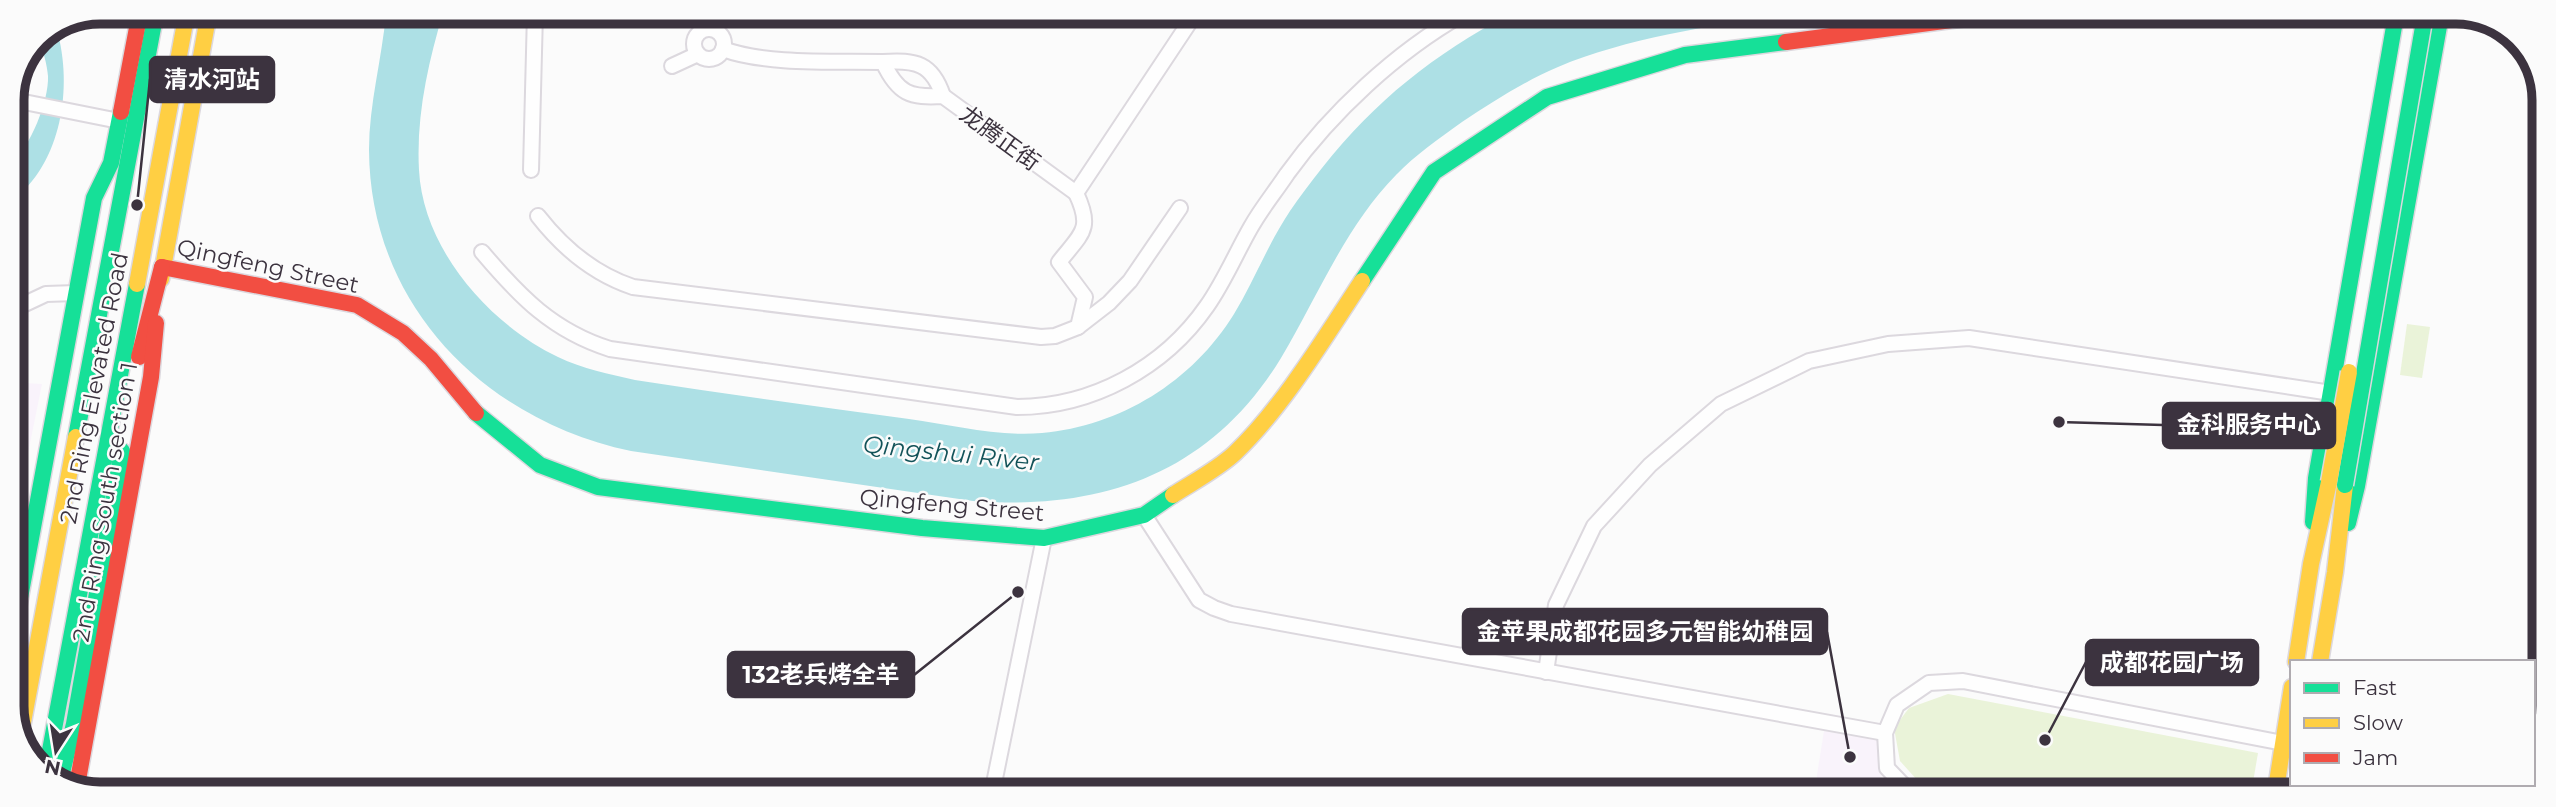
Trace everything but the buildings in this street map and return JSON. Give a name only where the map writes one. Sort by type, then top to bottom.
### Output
[{"type":"main road","points":[[25,655],[138,24]]},
{"type":"main road","name":"2nd Ring Elevated Road","points":[[25,712],[154,24]]},
{"type":"main road","name":"2nd Ring Elevated Road","points":[[48,762],[185,24]]},
{"type":"main road","name":"2nd Ring South section 1","points":[[78,779],[151,377],[162,267],[207,24]]},
{"type":"main road","name":"Qingfeng Street","points":[[162,267],[358,305],[403,333],[431,359],[481,419],[540,465],[598,487],[922,528],[1044,538],[1143,514],[1234,454],[1278,404],[1314,354],[1434,172],[1547,97],[1685,55],[1921,24]]},
{"type":"main road","points":[[2296,660],[2311,564],[2316,478],[2394,24]]},
{"type":"main road","points":[[2335,572],[2337,484],[2411,24]]},
{"type":"main road","points":[[2311,564],[2337,484],[2423,24]]},
{"type":"main road","points":[[2320,660],[2335,572],[2357,486],[2439,24]]},
{"type":"main road","points":[[25,572],[94,198],[111,163]]},
{"type":"main road","points":[[62,772],[74,724],[136,371],[162,267]]},
{"type":"main road","points":[[2277,782],[2290,699]]},
{"type":"street","points":[[531,170],[535,24]]},
{"type":"street","points":[[705,24],[705,30]]},
{"type":"street","points":[[1110,303],[1094,304],[1085,297],[1059,262],[1084,228],[1086,218],[1076,193],[1188,24]]},
{"type":"street","points":[[482,252],[517,293],[539,313],[585,341],[610,349],[1017,407],[1060,404],[1122,382],[1189,330],[1209,304],[1253,223],[1314,140],[1356,93],[1449,24]]},
{"type":"street","points":[[705,30],[714,30],[721,36],[723,49],[712,59],[702,57],[698,54],[694,40],[705,30]]},
{"type":"street","points":[[723,49],[763,58],[904,61],[922,65],[937,78],[943,96]]},
{"type":"street","points":[[672,66],[698,54]]},
{"type":"street","name":"龙腾正街","points":[[883,62],[890,78],[905,94],[922,97],[943,96],[1076,193]]},
{"type":"street","points":[[24,102],[119,121]]},
{"type":"street","points":[[538,216],[581,260],[617,282],[633,287],[1023,336],[1055,336],[1079,327],[1110,303],[1130,281],[1180,208]]},
{"type":"street","points":[[24,305],[46,295],[76,293]]},
{"type":"street","points":[[1079,327],[1085,297]]},
{"type":"street","points":[[1546,672],[1556,605],[1594,526],[1650,464],[1721,404],[1809,361],[1888,344],[1969,338],[2331,393]]},
{"type":"street","points":[[1143,514],[1199,600],[1214,608],[1546,672],[1885,733]]},
{"type":"street","points":[[994,782],[1044,538]]},
{"type":"street","points":[[1900,782],[1887,768],[1885,733],[1897,705],[1929,683],[1963,681],[2283,743]]},
{"type":"shaded area","points":[[24,383],[42,384],[25,470]]},
{"type":"shaded area","points":[[1824,731],[1878,740],[1880,773],[1884,782],[1816,782]]},
{"type":"green space","points":[[2407,324],[2430,327],[2422,378],[2400,375]]},
{"type":"green space","points":[[1948,694],[2258,753],[2253,782],[1919,782],[1900,761],[1894,728],[1909,708]]},
{"type":"water","name":"Qingshui River","points":[[385,24],[440,24],[428,71],[419,130],[419,170],[423,199],[433,228],[464,281],[508,325],[532,343],[577,365],[635,380],[976,430],[1026,434],[1071,429],[1099,421],[1152,396],[1175,380],[1217,338],[1234,314],[1290,211],[1342,144],[1407,81],[1482,30],[1492,24],[1728,24],[1641,40],[1585,57],[1521,85],[1462,122],[1419,154],[1378,195],[1347,239],[1281,358],[1253,398],[1222,430],[1187,456],[1150,476],[1109,490],[1066,499],[1021,502],[973,501],[631,451],[578,436],[528,413],[484,383],[445,347],[414,305],[390,258],[375,206],[369,150],[373,99]]},
{"type":"water","points":[[59,37],[64,75],[63,99],[52,145],[42,166],[24,190],[24,148],[42,110],[47,86],[47,67],[43,52]]},
{"type":"traffic: fast","points":[[76,437],[154,24]]},
{"type":"traffic: fast","points":[[2313,522],[2316,478],[2394,24]]},
{"type":"traffic: fast","points":[[2345,485],[2423,24]]},
{"type":"traffic: fast","points":[[2348,523],[2357,486],[2439,24]]},
{"type":"traffic: fast","points":[[1362,281],[1434,172],[1547,97],[1685,55],[1786,42]]},
{"type":"traffic: fast","points":[[25,572],[94,198],[111,163],[121,112]]},
{"type":"traffic: fast","points":[[48,762],[137,284]]},
{"type":"traffic: fast","points":[[476,413],[540,465],[598,487],[922,528],[1044,538],[1144,515],[1173,495]]},
{"type":"traffic: fast","points":[[62,772],[74,724],[122,451]]},
{"type":"traffic: slow","points":[[137,284],[185,24]]},
{"type":"traffic: slow","points":[[161,279],[207,24]]},
{"type":"traffic: slow","points":[[1173,495],[1221,464],[1253,435],[1303,371],[1362,281]]},
{"type":"traffic: slow","points":[[2329,482],[2349,372]]},
{"type":"traffic: slow","points":[[25,711],[76,437]]},
{"type":"traffic: slow","points":[[2296,660],[2311,564],[2329,482]]},
{"type":"traffic: slow","points":[[2320,660],[2335,572],[2345,485]]},
{"type":"traffic: slow","points":[[2277,782],[2290,700]]},
{"type":"traffic: jam","points":[[121,112],[138,24]]},
{"type":"traffic: jam","points":[[1786,42],[1921,24]]},
{"type":"traffic: jam","points":[[162,267],[357,305],[403,333],[431,359],[476,413]]},
{"type":"traffic: jam","points":[[139,357],[162,267]]},
{"type":"traffic: jam","points":[[78,779],[151,377],[156,323]]},
{"type":"place","name":"清水河站","points":[[137,205]]},
{"type":"place","name":"金科服务中心","points":[[2059,422]]},
{"type":"place","name":"132老兵烤全羊","points":[[1018,592]]},
{"type":"place","name":"成都花园广场","points":[[2045,740]]},
{"type":"place","name":"金苹果成都花园多元智能幼稚园","points":[[1850,757]]}]
